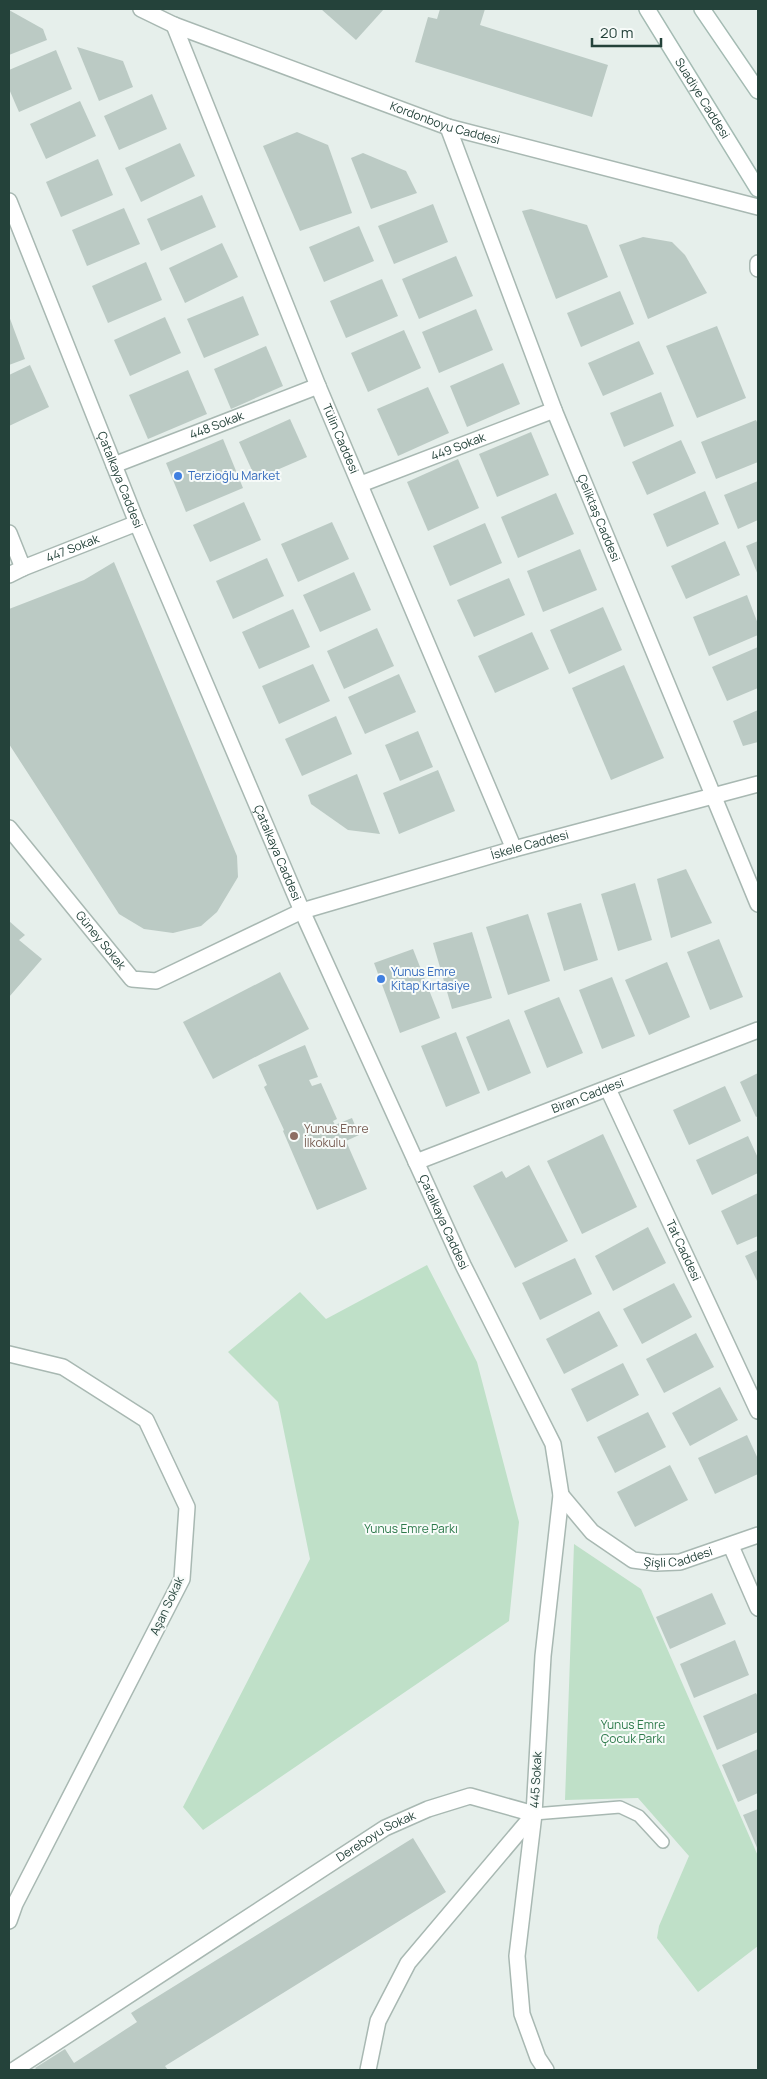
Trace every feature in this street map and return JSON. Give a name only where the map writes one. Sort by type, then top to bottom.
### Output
[{"type":"street","name":"Kordonboyu Caddesi","points":[[141,9],[174,25],[448,127],[758,207]]},
{"type":"street","name":"Suadiye Caddesi","points":[[647,9],[758,189]]},
{"type":"street","points":[[702,9],[758,91]]},
{"type":"street","name":"Tülin Caddesi","points":[[174,25],[318,386],[514,849]]},
{"type":"street","name":"Çeliktaş Caddesi","points":[[448,127],[554,410],[758,904]]},
{"type":"street","name":"Çatalkaya Caddesi","points":[[9,201],[137,523],[302,911],[463,1265],[553,1444],[561,1495]]},
{"type":"street","points":[[758,263],[758,268]]},
{"type":"street","name":"448 Sokak","points":[[114,465],[318,386]]},
{"type":"street","name":"449 Sokak","points":[[361,484],[554,410]]},
{"type":"street","name":"447 Sokak","points":[[9,575],[137,523]]},
{"type":"street","points":[[9,533],[23,568]]},
{"type":"street","name":"İskele Caddesi","points":[[302,911],[514,849],[758,784]]},
{"type":"street","name":"Güney Sokak","points":[[9,828],[132,979],[156,981],[302,911]]},
{"type":"street","name":"Biran Caddesi","points":[[416,1162],[758,1030]]},
{"type":"street","name":"Tat Caddesi","points":[[608,1089],[758,1411]]},
{"type":"street","name":"Aşan Sokak","points":[[9,1354],[63,1367],[146,1420],[187,1507],[182,1579],[12,1903],[9,1921]]},
{"type":"street","name":"Şişli Caddesi","points":[[561,1495],[592,1532],[632,1560],[656,1563],[680,1562],[731,1546],[758,1535]]},
{"type":"street","name":"445 Sokak","points":[[368,2070],[378,2021],[408,1963],[534,1814],[543,1656],[561,1495]]},
{"type":"street","points":[[731,1546],[758,1608]]},
{"type":"street","name":"Dereboyu Sokak","points":[[14,2070],[385,1828],[428,1809],[470,1796],[534,1814]]},
{"type":"street","points":[[534,1814],[517,1956],[522,2014],[538,2058],[546,2070]]},
{"type":"lane","points":[[534,1814],[620,1807],[639,1816],[663,1842]]},
{"type":"green space","name":"Yunus Emre Parkı","points":[[427,1265],[477,1362],[519,1522],[509,1621],[203,1830],[183,1807],[310,1559],[278,1402],[228,1352],[300,1292],[326,1319]]},
{"type":"green space","name":"Yunus Emre Çocuk Parkı","points":[[574,1544],[641,1589],[758,1856],[758,1946],[698,1992],[657,1938],[659,1926],[689,1856],[638,1798],[565,1800]]},
{"type":"building","points":[[321,9],[384,9],[356,40]]},
{"type":"building","points":[[440,9],[485,9],[480,25],[608,65],[592,117],[415,62],[428,17],[437,19]]},
{"type":"building","points":[[9,10],[43,29],[47,40],[9,55]]},
{"type":"building","points":[[77,47],[123,61],[133,87],[99,101]]},
{"type":"building","points":[[56,50],[72,89],[19,112],[9,89],[9,70]]},
{"type":"building","points":[[152,94],[167,129],[119,150],[104,116]]},
{"type":"building","points":[[80,101],[96,136],[46,159],[30,124]]},
{"type":"building","points":[[297,132],[328,145],[352,213],[300,231],[263,146]]},
{"type":"building","points":[[180,143],[195,176],[141,202],[125,168]]},
{"type":"building","points":[[363,153],[406,171],[417,193],[371,209],[351,158]]},
{"type":"building","points":[[98,159],[113,195],[61,217],[46,182]]},
{"type":"building","points":[[202,195],[216,227],[161,251],[147,219]]},
{"type":"building","points":[[433,204],[448,242],[394,264],[378,226]]},
{"type":"building","points":[[124,208],[140,244],[87,266],[72,230]]},
{"type":"building","points":[[531,209],[587,225],[608,277],[556,299],[522,211]]},
{"type":"building","points":[[359,226],[374,261],[324,282],[309,247]]},
{"type":"building","points":[[643,237],[672,242],[685,255],[707,293],[648,319],[619,245]]},
{"type":"building","points":[[222,243],[238,277],[185,303],[169,268]]},
{"type":"building","points":[[456,256],[473,296],[419,319],[402,279]]},
{"type":"building","points":[[146,262],[162,300],[108,323],[92,286]]},
{"type":"building","points":[[382,279],[398,316],[346,338],[330,301]]},
{"type":"building","points":[[620,291],[634,324],[581,347],[567,313]]},
{"type":"building","points":[[243,296],[259,335],[204,358],[187,319]]},
{"type":"building","points":[[476,309],[493,350],[439,373],[422,332]]},
{"type":"building","points":[[9,316],[25,359],[9,365]]},
{"type":"building","points":[[165,317],[181,353],[130,376],[114,340]]},
{"type":"building","points":[[717,326],[746,398],[697,418],[666,346]]},
{"type":"building","points":[[404,330],[421,368],[368,392],[351,353]]},
{"type":"building","points":[[639,341],[654,374],[603,396],[588,363]]},
{"type":"building","points":[[266,346],[283,386],[231,409],[214,369]]},
{"type":"building","points":[[503,363],[520,404],[467,427],[450,386]]},
{"type":"building","points":[[30,365],[49,407],[9,426],[9,375]]},
{"type":"building","points":[[188,370],[207,414],[148,439],[129,395]]},
{"type":"building","points":[[428,387],[449,433],[398,456],[377,409]]},
{"type":"building","points":[[661,392],[674,426],[624,447],[610,413]]},
{"type":"building","points":[[290,419],[307,457],[256,479],[239,442]]},
{"type":"building","points":[[756,420],[758,424],[758,462],[716,479],[701,442]]},
{"type":"building","points":[[531,432],[549,475],[497,497],[479,454]]},
{"type":"building","points":[[223,439],[243,488],[186,512],[166,463]]},
{"type":"building","points":[[681,440],[696,473],[647,495],[632,462]]},
{"type":"building","points":[[458,459],[479,508],[428,531],[407,482]]},
{"type":"building","points":[[758,481],[758,520],[738,529],[724,495]]},
{"type":"building","points":[[705,491],[719,524],[667,547],[653,514]]},
{"type":"building","points":[[556,493],[574,534],[518,558],[501,517]]},
{"type":"building","points":[[244,502],[261,540],[210,562],[193,525]]},
{"type":"building","points":[[332,522],[349,559],[298,582],[281,544]]},
{"type":"building","points":[[485,523],[502,563],[450,586],[433,546]]},
{"type":"building","points":[[725,541],[740,575],[686,599],[671,566]]},
{"type":"building","points":[[758,541],[758,575],[746,546]]},
{"type":"building","points":[[580,549],[597,590],[543,612],[527,571]]},
{"type":"building","points":[[267,558],[284,596],[233,619],[216,581]]},
{"type":"building","points":[[114,562],[237,856],[238,877],[217,912],[201,926],[173,933],[144,929],[119,914],[9,744],[9,609],[84,580]]},
{"type":"building","points":[[354,572],[371,610],[320,632],[303,595]]},
{"type":"building","points":[[509,578],[525,615],[474,637],[457,600]]},
{"type":"building","points":[[747,595],[758,624],[758,635],[709,656],[693,617]]},
{"type":"building","points":[[603,607],[622,650],[569,674],[550,630]]},
{"type":"building","points":[[293,609],[310,647],[259,669],[242,632]]},
{"type":"building","points":[[377,628],[394,666],[344,689],[327,651]]},
{"type":"building","points":[[532,632],[549,669],[495,693],[478,656]]},
{"type":"building","points":[[758,647],[758,688],[727,701],[712,667]]},
{"type":"building","points":[[313,664],[330,701],[279,724],[262,686]]},
{"type":"building","points":[[624,665],[664,758],[611,780],[572,688]]},
{"type":"building","points":[[399,674],[416,712],[365,734],[348,697]]},
{"type":"building","points":[[758,710],[758,742],[743,746],[733,721]]},
{"type":"building","points":[[336,716],[352,754],[302,776],[285,739]]},
{"type":"building","points":[[418,731],[433,767],[400,781],[385,745]]},
{"type":"building","points":[[438,770],[455,811],[399,834],[383,793]]},
{"type":"building","points":[[357,774],[380,834],[348,830],[311,804],[308,795]]},
{"type":"building","points":[[686,869],[712,923],[671,938],[657,879]]},
{"type":"building","points":[[635,883],[652,940],[618,951],[601,894]]},
{"type":"building","points":[[581,903],[598,960],[564,971],[547,913]]},
{"type":"building","points":[[528,914],[550,981],[508,995],[486,927]]},
{"type":"building","points":[[9,921],[25,935],[19,940],[42,959],[9,997]]},
{"type":"building","points":[[472,932],[492,998],[452,1009],[433,943]]},
{"type":"building","points":[[719,939],[743,997],[710,1010],[687,952]]},
{"type":"building","points":[[413,949],[440,1018],[400,1033],[374,963]]},
{"type":"building","points":[[667,962],[690,1017],[649,1035],[625,980]]},
{"type":"building","points":[[280,972],[309,1029],[213,1079],[183,1022]]},
{"type":"building","points":[[612,977],[635,1036],[602,1049],[579,990]]},
{"type":"building","points":[[559,997],[583,1053],[547,1068],[524,1011]]},
{"type":"building","points":[[509,1019],[531,1073],[488,1091],[466,1037]]},
{"type":"building","points":[[456,1032],[480,1093],[446,1107],[421,1046]]},
{"type":"building","points":[[305,1045],[318,1077],[309,1080],[312,1086],[321,1083],[337,1119],[333,1121],[335,1125],[352,1118],[359,1135],[346,1141],[367,1189],[317,1210],[264,1087],[267,1085],[258,1065]]},
{"type":"building","points":[[758,1073],[758,1116],[756,1117],[740,1082]]},
{"type":"building","points":[[725,1086],[741,1121],[689,1145],[673,1110]]},
{"type":"building","points":[[603,1134],[637,1207],[582,1234],[547,1161]]},
{"type":"building","points":[[748,1136],[758,1158],[758,1173],[712,1195],[696,1160]]},
{"type":"building","points":[[529,1165],[568,1241],[515,1268],[473,1186],[502,1171],[506,1178]]},
{"type":"building","points":[[758,1193],[758,1236],[737,1245],[721,1211]]},
{"type":"building","points":[[648,1227],[666,1263],[613,1291],[595,1256]]},
{"type":"building","points":[[758,1250],[758,1283],[745,1256]]},
{"type":"building","points":[[575,1258],[592,1294],[540,1320],[522,1283]]},
{"type":"building","points":[[674,1283],[692,1317],[642,1344],[623,1309]]},
{"type":"building","points":[[599,1311],[618,1346],[564,1374],[546,1339]]},
{"type":"building","points":[[696,1333],[714,1367],[664,1393],[646,1359]]},
{"type":"building","points":[[623,1363],[639,1395],[587,1422],[571,1389]]},
{"type":"building","points":[[720,1387],[738,1420],[690,1446],[672,1413]]},
{"type":"building","points":[[648,1412],[666,1447],[615,1473],[597,1437]]},
{"type":"building","points":[[747,1435],[758,1459],[758,1474],[715,1494],[698,1458]]},
{"type":"building","points":[[670,1465],[688,1500],[635,1527],[617,1492]]},
{"type":"building","points":[[712,1593],[726,1624],[670,1649],[656,1617]]},
{"type":"building","points":[[735,1640],[749,1675],[694,1698],[680,1664]]},
{"type":"building","points":[[756,1693],[758,1697],[758,1732],[717,1750],[703,1716]]},
{"type":"building","points":[[758,1749],[758,1793],[738,1802],[722,1765]]},
{"type":"building","points":[[758,1809],[758,1850],[743,1815]]},
{"type":"building","points":[[413,1838],[446,1892],[165,2066],[168,2070],[37,2070],[35,2068],[65,2049],[74,2063],[137,2022],[131,2013]]},
{"type":"place","name":"Terzioğlu Market","points":[[178,476]]},
{"type":"place","name":"Yunus Emre Kitap Kırtasiye","points":[[381,979]]},
{"type":"place","name":"Yunus Emre İlkokulu","points":[[294,1136]]}]
